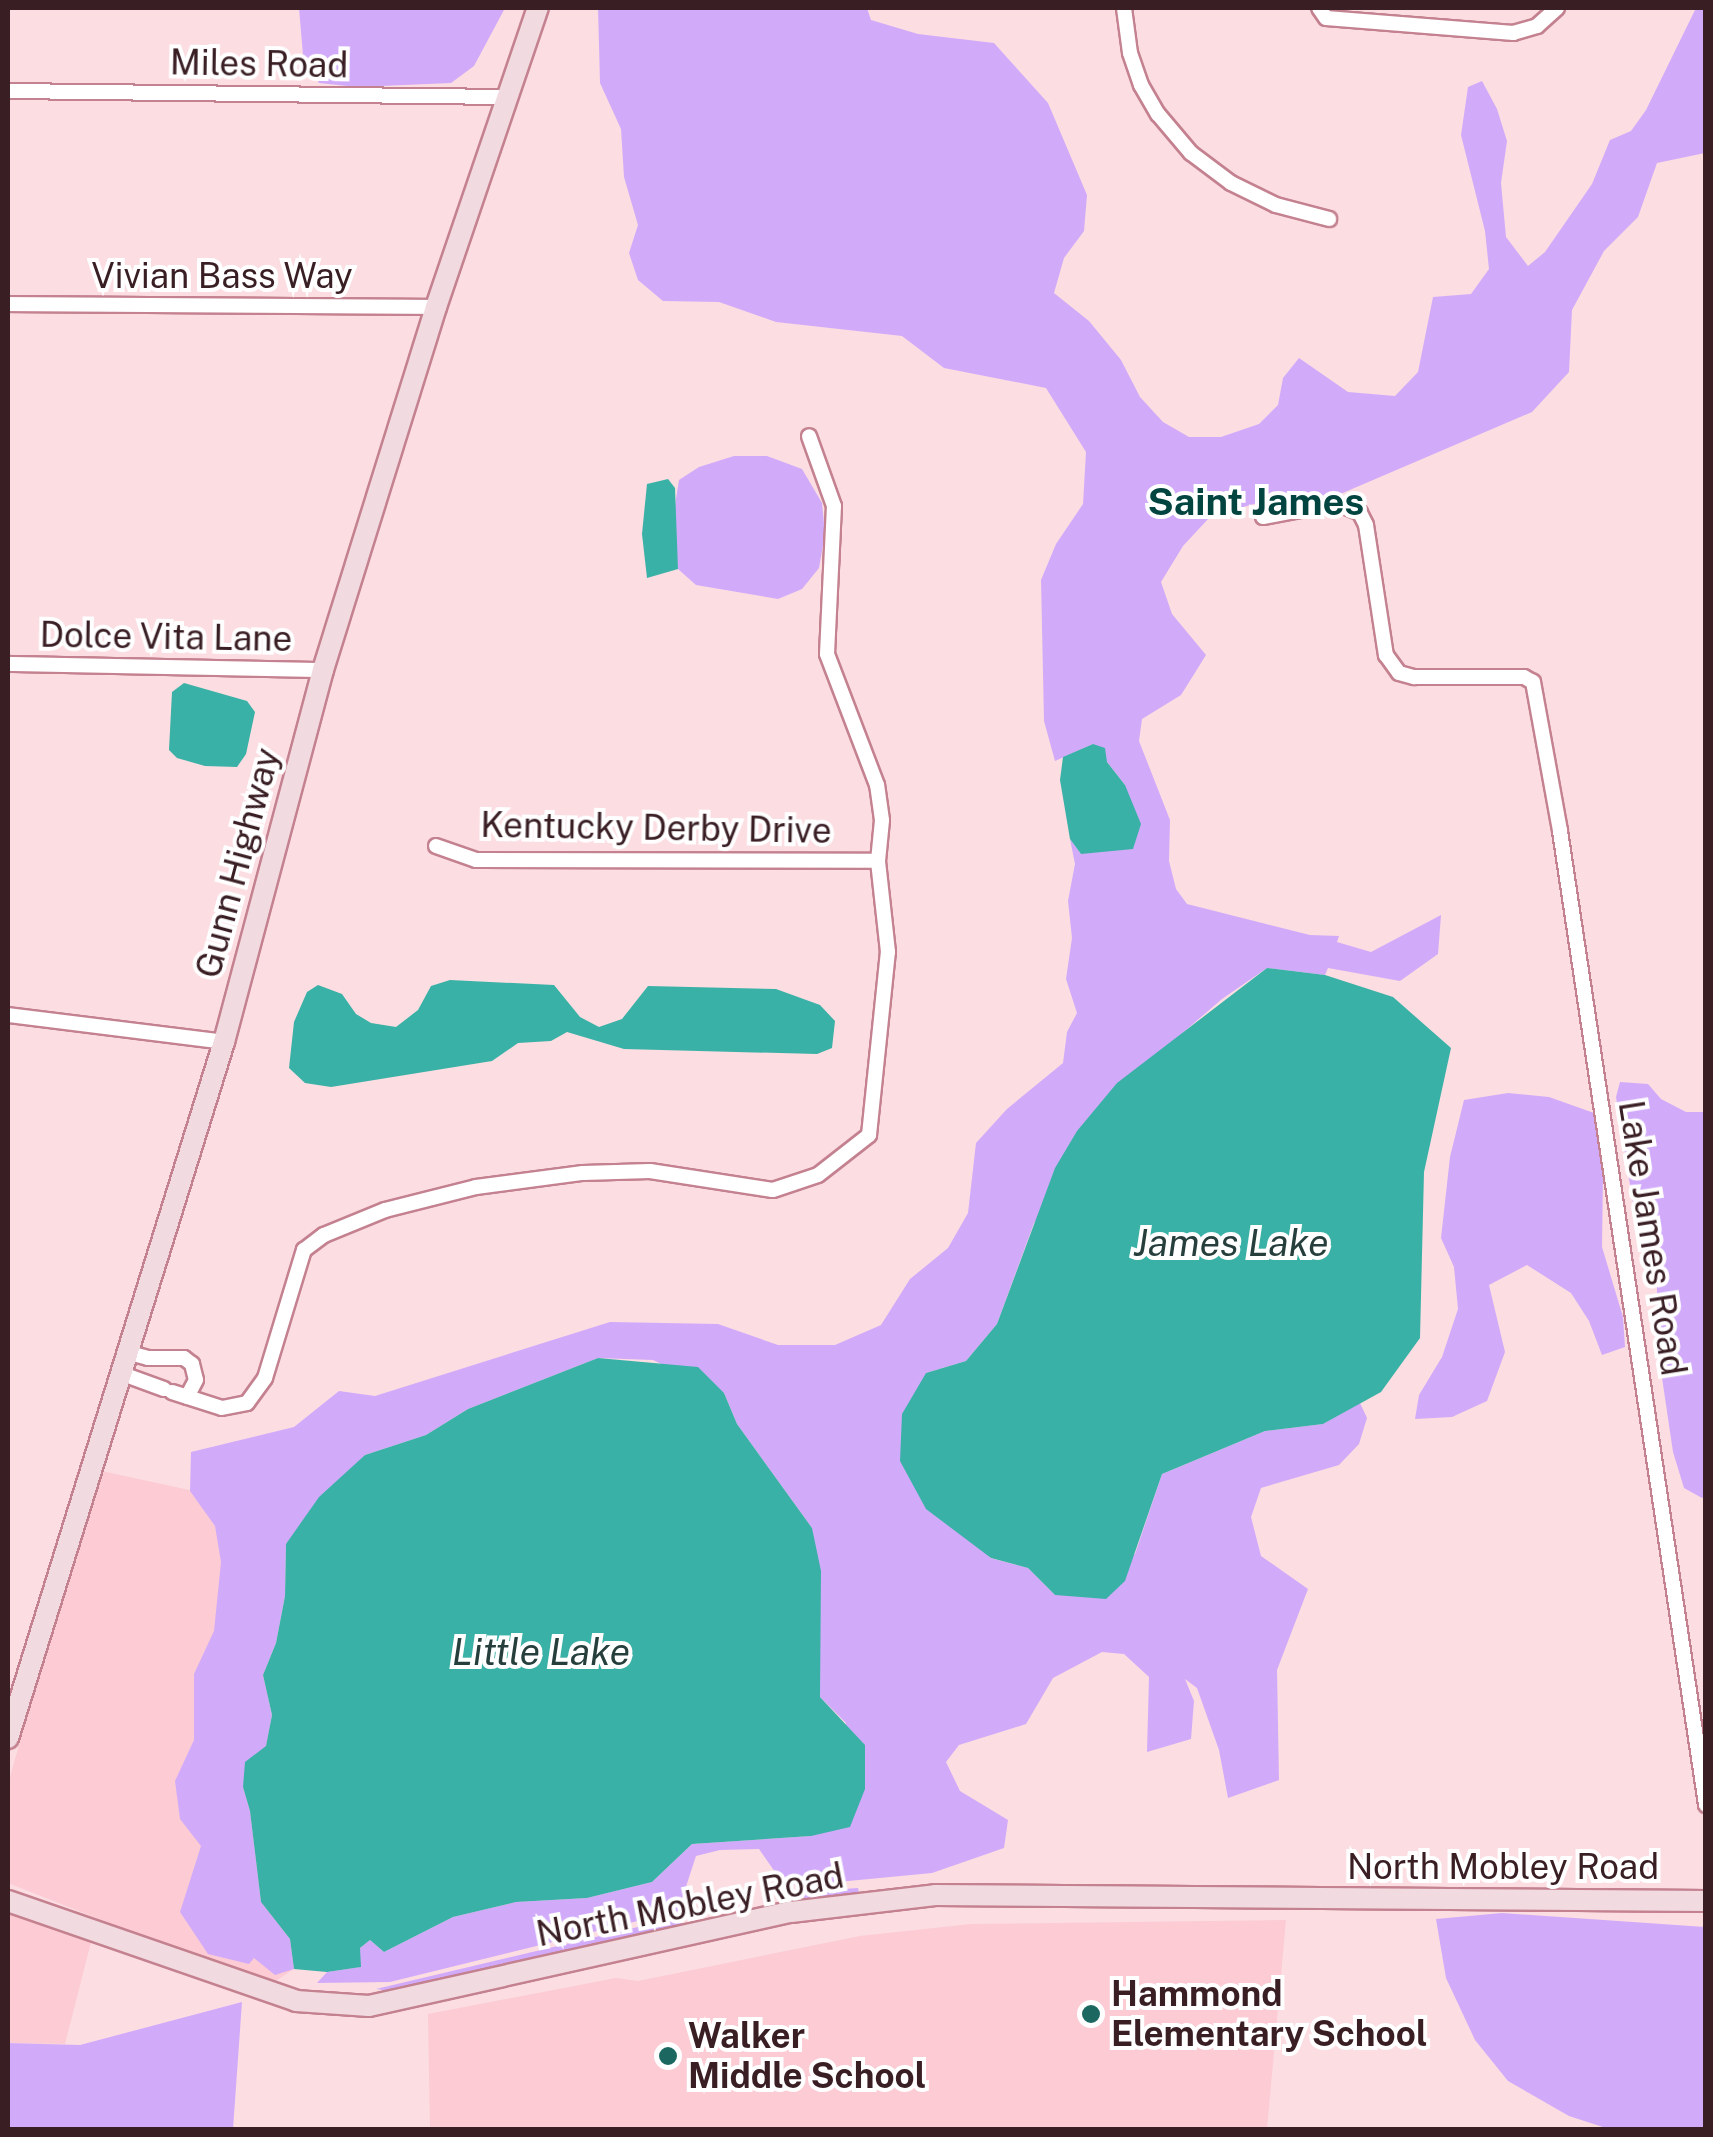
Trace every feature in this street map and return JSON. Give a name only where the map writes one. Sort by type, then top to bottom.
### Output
[{"type":"main road","name":"Gunn Highway","points":[[8,1738],[224,1042],[323,670],[436,307],[538,8]]},
{"type":"main road","name":"North Mobley Road","points":[[8,1902],[296,2001],[368,2006],[791,1912],[934,1896],[1706,1901]]},
{"type":"street","points":[[1124,8],[1130,53],[1142,85],[1158,114],[1192,153],[1231,183],[1276,205],[1328,219]]},
{"type":"street","points":[[1319,8],[1326,18],[1513,33],[1537,26],[1556,8]]},
{"type":"street","name":"Miles Road","points":[[8,91],[509,98]]},
{"type":"street","name":"Vivian Bass Way","points":[[8,304],[436,307]]},
{"type":"street","points":[[123,1362],[174,1393],[222,1408],[247,1402],[265,1378],[304,1250],[324,1235],[385,1210],[476,1186],[583,1173],[650,1171],[773,1190],[818,1175],[869,1135],[888,952],[878,861],[882,820],[878,784],[827,654],[834,506],[810,436]]},
{"type":"street","name":"Lake James Road","points":[[1263,517],[1337,503],[1360,513],[1366,525],[1386,655],[1399,672],[1414,677],[1524,677],[1533,682],[1560,831],[1706,1804]]},
{"type":"street","name":"Dolce Vita Lane","points":[[8,664],[323,670]]},
{"type":"street","name":"Kentucky Derby Drive","points":[[436,846],[476,860],[878,861]]},
{"type":"street","points":[[8,1015],[224,1042]]},
{"type":"street","points":[[123,1362],[184,1358],[192,1364],[196,1380],[174,1393]]},
{"type":"shaded area","points":[[299,8],[505,8],[474,66],[451,83],[357,87],[319,83],[303,55]]},
{"type":"shaded area","points":[[598,8],[867,8],[871,20],[918,34],[994,43],[1048,103],[1087,195],[1084,231],[1064,258],[1054,293],[1089,321],[1121,360],[1140,397],[1163,422],[1189,437],[1221,437],[1259,424],[1278,405],[1283,378],[1299,358],[1348,392],[1395,396],[1418,372],[1433,297],[1471,294],[1489,269],[1485,231],[1461,135],[1468,87],[1482,81],[1497,109],[1507,141],[1501,183],[1506,237],[1528,266],[1545,252],[1592,184],[1610,140],[1631,131],[1646,110],[1696,8],[1705,8],[1705,153],[1657,163],[1638,217],[1604,251],[1572,310],[1569,372],[1532,412],[1338,495],[1277,497],[1210,517],[1183,546],[1161,582],[1172,614],[1206,655],[1181,695],[1142,719],[1139,741],[1170,820],[1169,861],[1176,889],[1187,904],[1310,935],[1339,936],[1337,942],[1371,952],[1441,915],[1438,954],[1400,981],[1328,968],[1325,975],[1267,968],[1222,999],[1172,1042],[1034,1223],[997,1324],[966,1361],[926,1373],[990,1558],[1028,1568],[1055,1595],[1135,1554],[1162,1474],[1265,1431],[1323,1424],[1360,1403],[1367,1418],[1359,1444],[1339,1465],[1261,1488],[1251,1517],[1261,1556],[1308,1589],[1277,1670],[1279,1780],[1228,1798],[1219,1750],[1197,1688],[1185,1679],[1194,1701],[1191,1739],[1147,1752],[1149,1677],[1124,1654],[1102,1652],[1053,1678],[1026,1724],[959,1745],[946,1762],[960,1791],[1008,1820],[1004,1848],[932,1873],[796,1886],[775,1872],[759,1849],[720,1850],[696,1856],[678,1911],[390,1982],[317,1983],[327,1972],[360,1967],[360,1948],[370,1940],[384,1952],[453,1917],[516,1902],[587,1898],[652,1882],[692,1844],[811,1836],[846,1723],[820,1697],[812,1528],[737,1424],[724,1393],[653,1360],[598,1358],[468,1409],[426,1435],[365,1455],[286,1544],[285,1596],[276,1643],[263,1675],[272,1715],[266,1746],[243,1787],[250,1811],[261,1902],[290,1939],[294,1969],[275,1975],[254,1958],[249,1964],[208,1954],[180,1912],[201,1846],[180,1819],[175,1781],[194,1740],[194,1674],[214,1631],[221,1562],[215,1526],[190,1491],[191,1452],[294,1427],[339,1391],[375,1396],[610,1322],[718,1324],[778,1345],[835,1345],[881,1325],[910,1279],[948,1248],[968,1213],[976,1143],[1007,1109],[1063,1063],[1067,1032],[1077,1013],[1066,979],[1072,938],[1068,901],[1075,864],[1070,839],[1081,854],[1125,785],[1093,744],[1055,761],[1044,721],[1041,580],[1056,544],[1083,504],[1086,452],[1046,388],[944,368],[902,336],[776,322],[719,302],[663,301],[638,280],[629,253],[638,225],[624,177],[621,129],[600,83]]},
{"type":"shaded area","points":[[734,456],[767,456],[802,469],[822,503],[825,534],[819,568],[802,589],[778,599],[696,585],[678,569],[673,518],[679,480],[699,467]]},
{"type":"shaded area","points":[[1620,1082],[1648,1084],[1661,1099],[1686,1112],[1705,1112],[1706,1495],[1702,1498],[1684,1488],[1673,1452],[1657,1344],[1657,1281],[1639,1241],[1616,1097]]},
{"type":"shaded area","points":[[1508,1093],[1549,1097],[1594,1113],[1603,1174],[1602,1247],[1623,1317],[1625,1347],[1602,1355],[1589,1321],[1571,1293],[1527,1265],[1489,1285],[1505,1352],[1487,1401],[1452,1417],[1415,1419],[1419,1395],[1442,1357],[1458,1309],[1454,1267],[1441,1238],[1450,1157],[1464,1100]]},
{"type":"shaded area","points":[[97,1470],[249,1503],[294,1969],[268,1986],[8,1883],[8,1784]]},
{"type":"shaded area","points":[[858,1888],[860,1897],[397,1992],[376,1989],[676,1918],[684,1926],[803,1901],[805,1892]]},
{"type":"shaded area","points":[[8,1910],[92,1938],[65,2044],[8,2043]]},
{"type":"shaded area","points":[[1502,1913],[1705,1927],[1705,2129],[1609,2129],[1569,2116],[1508,2081],[1475,2040],[1446,1978],[1436,1919]]},
{"type":"shaded area","points":[[1286,1920],[1267,2129],[430,2129],[428,2014],[616,1978],[638,1981],[860,1936],[971,1924]]},
{"type":"shaded area","points":[[242,2002],[233,2129],[8,2129],[8,2043],[80,2045]]},
{"type":"water","points":[[668,479],[675,488],[678,569],[647,578],[642,534],[647,484]]},
{"type":"water","points":[[184,683],[247,701],[255,712],[246,754],[237,767],[205,766],[177,758],[169,750],[172,692]]},
{"type":"water","points":[[1093,744],[1105,748],[1107,762],[1125,785],[1141,824],[1133,849],[1081,854],[1070,839],[1060,780],[1063,757]]},
{"type":"water","name":"James Lake","points":[[1267,968],[1325,975],[1393,997],[1451,1048],[1424,1172],[1420,1338],[1381,1392],[1323,1424],[1265,1431],[1162,1474],[1125,1581],[1106,1599],[1055,1595],[1028,1568],[991,1558],[926,1509],[900,1461],[902,1414],[926,1373],[966,1361],[997,1324],[1055,1168],[1077,1131],[1117,1083]]},
{"type":"water","points":[[450,980],[554,985],[580,1017],[599,1027],[622,1019],[648,986],[776,989],[820,1005],[835,1021],[832,1048],[817,1054],[624,1049],[567,1032],[551,1041],[518,1043],[492,1061],[331,1087],[305,1083],[289,1068],[294,1022],[307,992],[318,985],[342,994],[356,1014],[371,1023],[396,1027],[418,1010],[431,986]]},
{"type":"water","name":"Little Lake","points":[[598,1358],[698,1367],[724,1393],[737,1424],[812,1528],[821,1571],[820,1697],[865,1745],[865,1789],[850,1827],[811,1836],[692,1844],[652,1882],[587,1898],[516,1902],[453,1917],[384,1952],[370,1940],[360,1948],[361,1967],[327,1972],[294,1969],[290,1939],[261,1902],[250,1811],[243,1787],[245,1762],[266,1746],[272,1715],[263,1675],[276,1643],[285,1596],[286,1544],[319,1497],[365,1455],[426,1435],[468,1409]]},
{"type":"place","name":"Hammond Elementary School","points":[[1091,2014]]},
{"type":"place","name":"Walker Middle School","points":[[668,2056]]},
{"type":"district","name":"Saint James","points":[[1256,502]]}]
